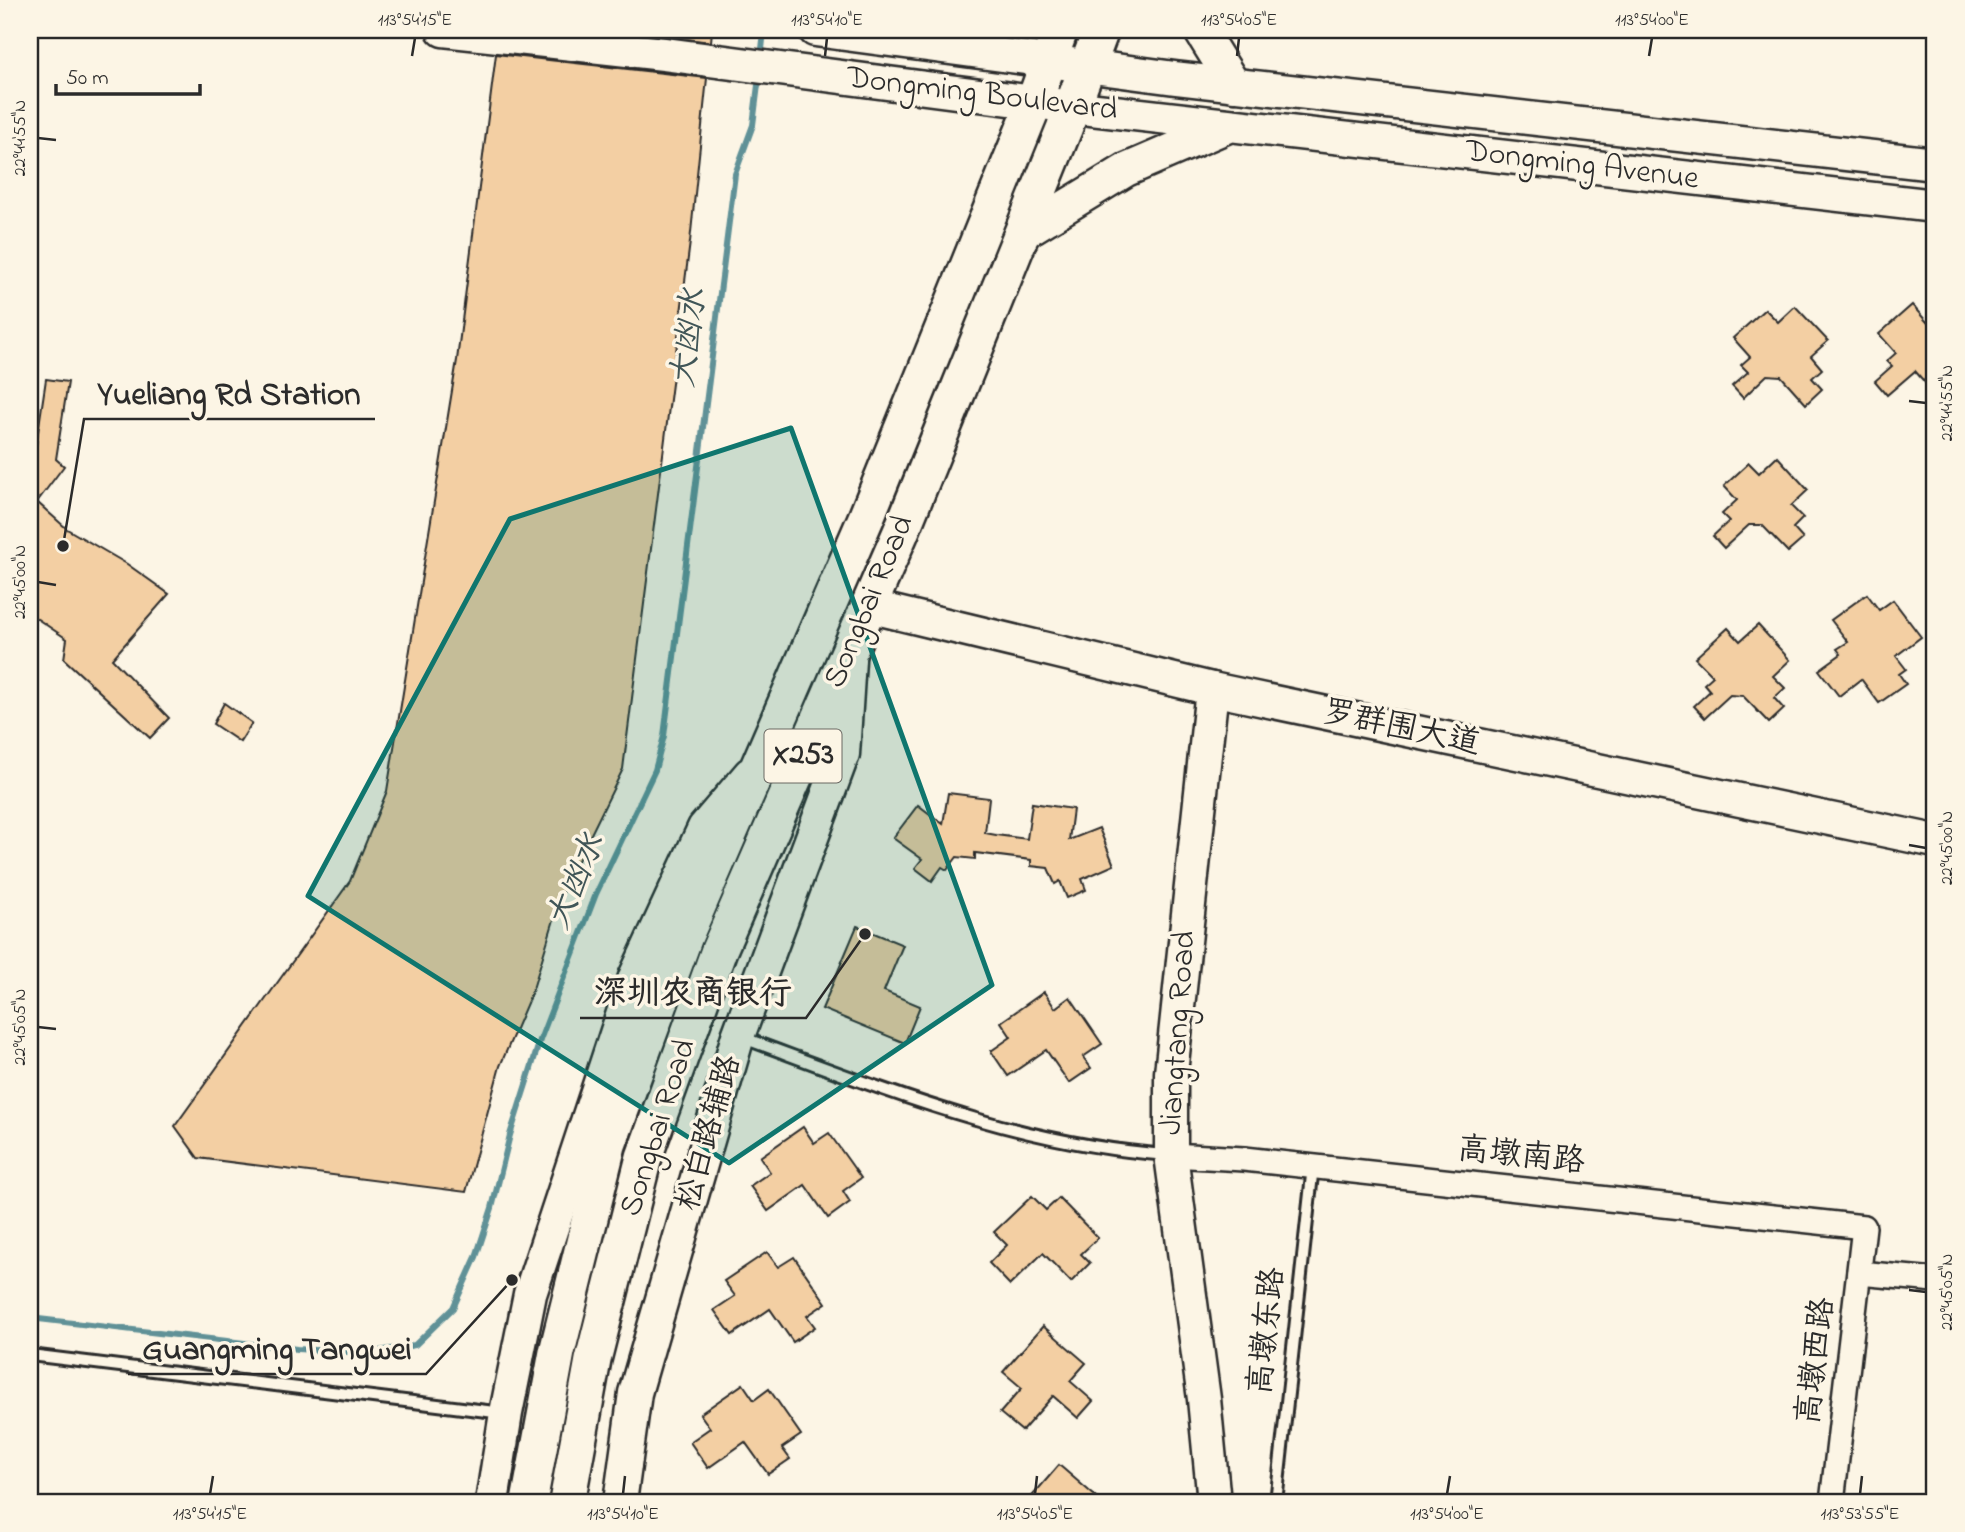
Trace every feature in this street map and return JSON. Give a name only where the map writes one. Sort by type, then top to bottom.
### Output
[{"type":"main road","name":"Dongming Boulevard","points":[[443,30],[664,54],[1229,125]]},
{"type":"main road","name":"Dongming Boulevard","points":[[815,30],[1055,45],[1087,65],[1234,85]]},
{"type":"main road","name":"Songbai Road","points":[[567,1502],[593,1360],[644,1157],[719,950],[901,532],[1101,30]]},
{"type":"main road","points":[[1200,30],[1234,85]]},
{"type":"main road","name":"Songbai Road","points":[[529,1502],[557,1352],[608,1145],[685,936],[870,509],[1055,45]]},
{"type":"main road","name":"Dongming Avenue","points":[[1234,85],[1935,164]]},
{"type":"main road","points":[[1021,234],[1126,170],[1229,125]]},
{"type":"main road","name":"Dongming Avenue","points":[[1229,125],[1935,206]]},
{"type":"main road","name":"罗群围大道","points":[[868,606],[1212,689],[1935,841]]},
{"type":"main road","name":"松白路辅路","points":[[620,1502],[635,1393],[738,1036],[843,754],[850,649]]},
{"type":"main road","name":"Jiangtang Road","points":[[1212,689],[1171,1073],[1171,1155],[1204,1399],[1214,1502]]},
{"type":"main road","points":[[492,1502],[506,1413],[530,1294],[635,977],[704,828],[760,762]]},
{"type":"street","name":"高墩南路","points":[[1171,1155],[1244,1158],[1864,1227]]},
{"type":"street","name":"高墩西路","points":[[1832,1502],[1864,1227]]},
{"type":"street","points":[[1859,1273],[1935,1280]]},
{"type":"lane","points":[[738,1036],[935,1108],[1052,1140],[1116,1152],[1171,1155]]},
{"type":"lane","name":"高墩东路","points":[[1276,1502],[1313,1166]]},
{"type":"lane","points":[[30,1355],[506,1413]]},
{"type":"highlighted area","points":[[791,428],[992,985],[729,1163],[308,896],[510,519]]},
{"type":"building","points":[[611,30],[712,30],[711,42]]},
{"type":"building","points":[[496,54],[707,78],[690,242],[623,769],[562,893],[533,989],[500,1066],[466,1192],[198,1158],[175,1126],[350,881],[387,791],[457,360]]},
{"type":"building","points":[[1912,305],[1927,322],[1935,315],[1935,394],[1915,371],[1887,395],[1875,381],[1892,366],[1887,361],[1896,353],[1879,334]]},
{"type":"building","points":[[1795,306],[1828,341],[1811,356],[1822,369],[1812,378],[1822,389],[1806,404],[1781,376],[1767,375],[1743,398],[1732,386],[1748,372],[1741,365],[1750,357],[1733,338],[1765,309],[1778,322]]},
{"type":"building","points":[[46,379],[68,382],[56,459],[64,466],[37,502],[67,529],[127,564],[169,594],[112,659],[169,718],[150,738],[64,659],[67,639],[30,614],[30,456],[34,459]]},
{"type":"building","points":[[1777,456],[1808,490],[1791,506],[1803,518],[1793,528],[1803,539],[1788,552],[1762,525],[1749,525],[1724,548],[1713,536],[1729,521],[1722,514],[1737,500],[1724,486],[1749,463],[1759,473]]},
{"type":"building","points":[[1867,594],[1879,610],[1893,600],[1921,637],[1896,656],[1906,669],[1899,674],[1906,684],[1879,703],[1861,679],[1839,696],[1819,670],[1841,654],[1837,649],[1848,642],[1831,620]]},
{"type":"building","points":[[1758,625],[1790,660],[1773,676],[1785,688],[1774,698],[1784,709],[1769,723],[1743,696],[1730,695],[1705,718],[1694,706],[1710,691],[1704,684],[1713,676],[1695,658],[1728,628],[1740,641]]},
{"type":"building","points":[[224,703],[252,723],[240,742],[213,724]]},
{"type":"building","points":[[948,793],[989,798],[985,833],[1027,839],[1032,803],[1073,809],[1069,840],[1099,828],[1114,865],[1082,879],[1086,890],[1067,898],[1060,881],[1055,884],[1048,868],[1031,866],[1031,860],[975,853],[975,859],[957,857],[947,870],[942,867],[932,881],[915,868],[922,859],[893,838],[918,805],[943,824]]},
{"type":"building","points":[[857,926],[903,945],[884,991],[920,1006],[905,1043],[822,1009]]},
{"type":"building","points":[[1044,992],[1055,1008],[1070,997],[1102,1044],[1083,1057],[1091,1068],[1069,1083],[1046,1050],[1008,1076],[991,1051],[1011,1037],[1001,1022]]},
{"type":"building","points":[[803,1127],[814,1143],[829,1133],[861,1178],[843,1191],[850,1202],[828,1218],[805,1185],[768,1211],[750,1186],[770,1172],[760,1157]]},
{"type":"building","points":[[1032,1196],[1046,1210],[1059,1198],[1098,1238],[1081,1254],[1090,1263],[1071,1282],[1043,1253],[1010,1285],[989,1263],[1007,1245],[994,1232]]},
{"type":"building","points":[[767,1252],[778,1267],[794,1257],[826,1303],[807,1316],[815,1327],[793,1342],[770,1309],[732,1335],[714,1310],[735,1296],[724,1281]]},
{"type":"building","points":[[1043,1326],[1086,1363],[1070,1381],[1093,1401],[1078,1418],[1053,1396],[1022,1431],[1000,1413],[1022,1388],[1003,1372]]},
{"type":"building","points":[[743,1384],[754,1400],[769,1389],[801,1435],[782,1448],[790,1459],[768,1474],[745,1442],[708,1468],[690,1442],[710,1428],[700,1414]]},
{"type":"building","points":[[1059,1465],[1102,1502],[1027,1502]]},
{"type":"waterway","name":"大凼水","points":[[761,59],[764,30]]},
{"type":"waterway","name":"大凼水","points":[[30,1318],[297,1349],[367,1353],[415,1345],[453,1308],[476,1257],[492,1208],[510,1135],[540,1040],[596,894],[655,770],[664,736],[735,174],[753,125],[759,77]]},
{"type":"place","name":"Yueliang Rd Station","points":[[63,546]]},
{"type":"place","name":"深圳农商银行","points":[[865,934]]},
{"type":"place","name":"Guangming Tangwei","points":[[512,1280]]}]
